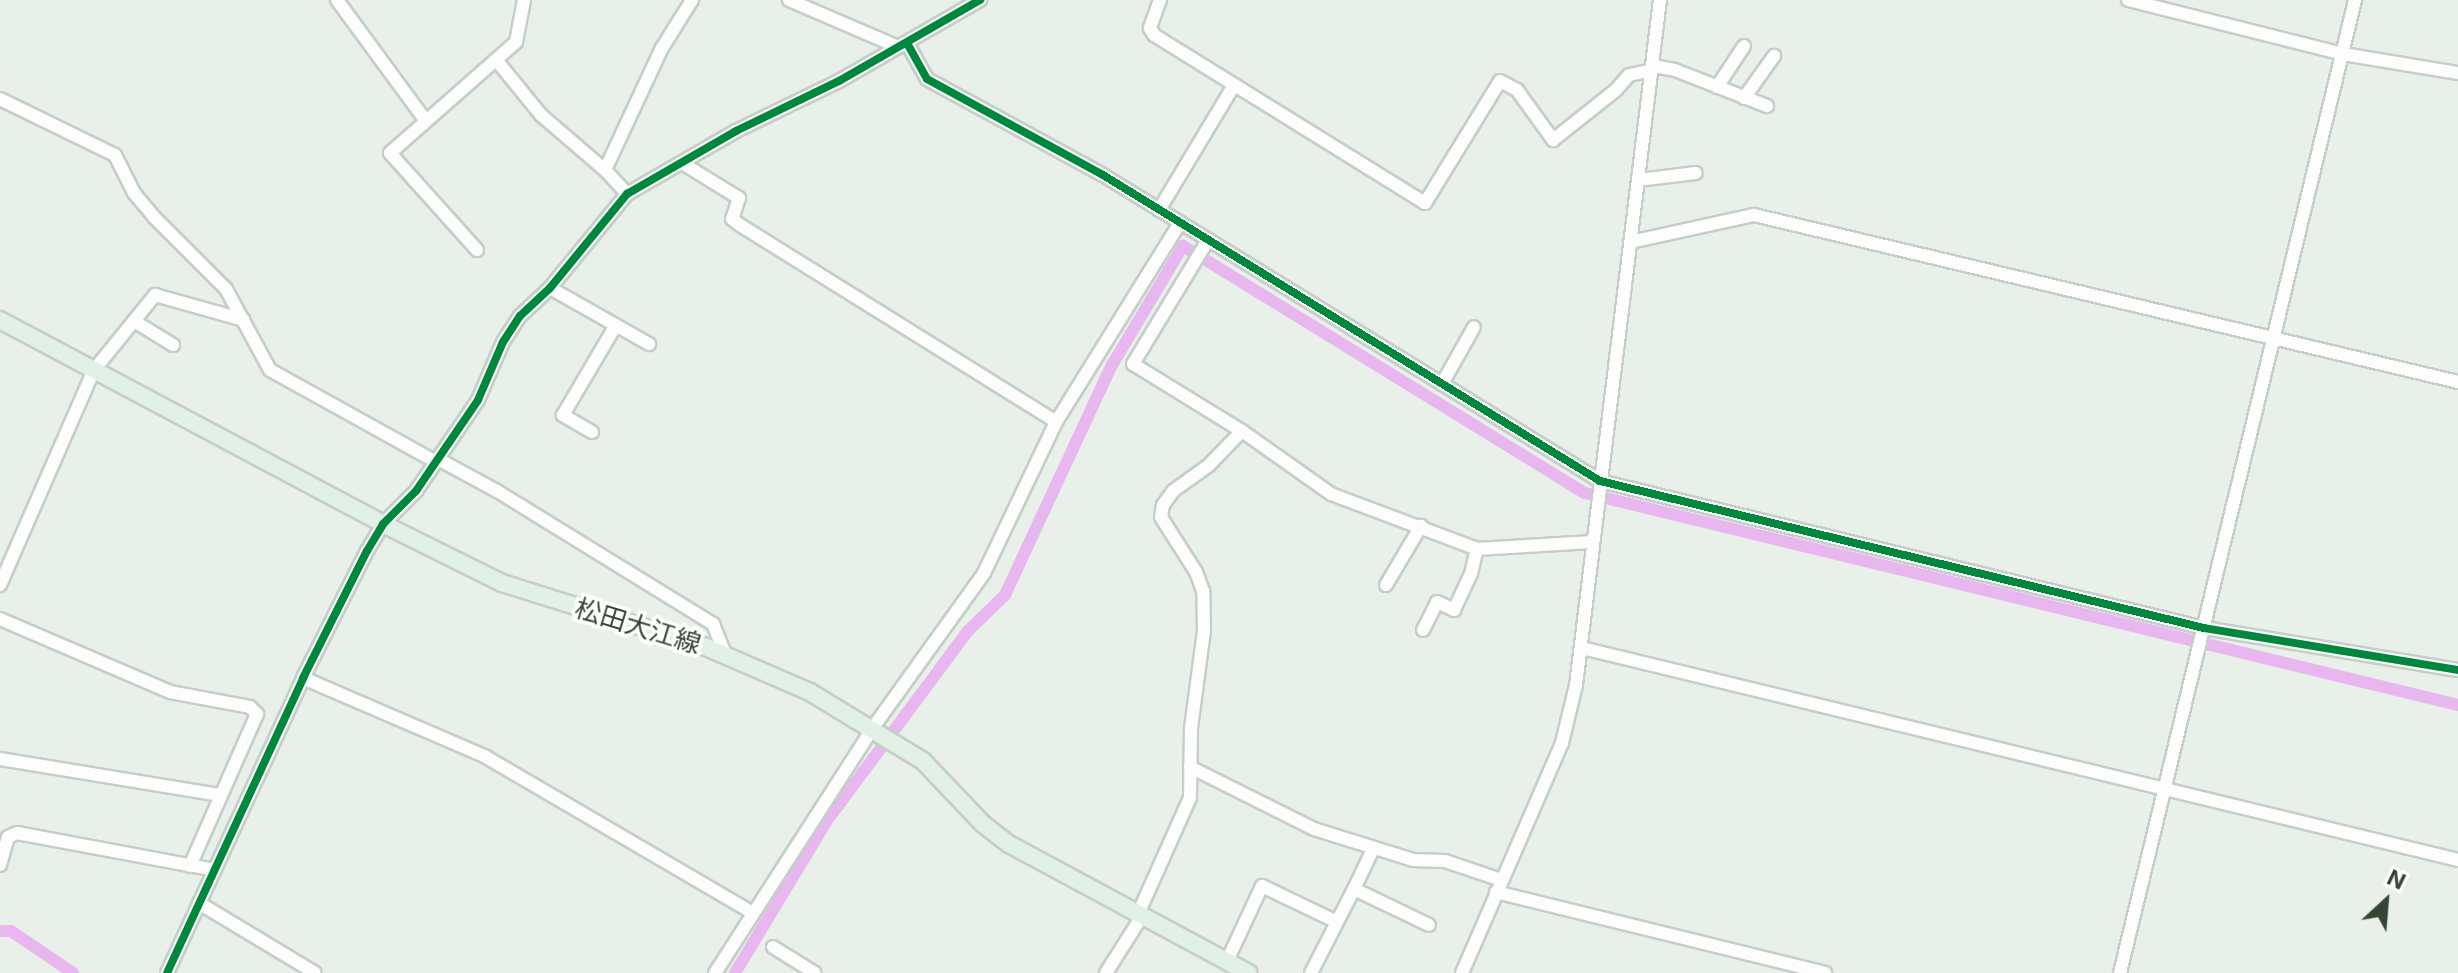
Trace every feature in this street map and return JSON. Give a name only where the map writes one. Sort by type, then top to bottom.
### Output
[{"type":"main road","name":"松田大江線","points":[[0,320],[383,524],[502,583],[725,654],[810,692],[923,761],[983,824],[1009,844],[1249,973]]},
{"type":"street","points":[[337,0],[426,121]]},
{"type":"street","points":[[605,170],[662,48],[692,0]]},
{"type":"street","points":[[789,0],[902,45],[927,79],[1046,142],[1599,483],[2204,628],[2458,670]]},
{"type":"street","points":[[167,973],[303,678],[383,524],[416,491],[478,400],[503,342],[520,316],[550,288],[627,194],[736,131],[839,81],[980,0]]},
{"type":"street","points":[[1160,0],[1150,28],[1154,35],[1425,203],[1500,81],[1517,90],[1553,140],[1616,90],[1629,75],[1652,68],[1675,70],[1767,106]]},
{"type":"street","points":[[1462,973],[1562,743],[1582,648],[1595,511],[1660,0]]},
{"type":"street","points":[[2128,0],[2343,54],[2458,73]]},
{"type":"street","points":[[2120,973],[2355,0]]},
{"type":"street","points":[[477,250],[390,153],[516,42],[522,2]]},
{"type":"street","points":[[1717,87],[1744,46]]},
{"type":"street","points":[[1744,98],[1774,56]]},
{"type":"street","points":[[497,61],[541,115],[605,170],[627,194]]},
{"type":"street","points":[[1159,210],[1234,85]]},
{"type":"street","points":[[0,99],[115,155],[134,193],[226,289],[258,353],[270,370],[497,491],[713,624],[725,654]]},
{"type":"street","points":[[682,163],[739,198],[732,219],[740,225],[1056,422]]},
{"type":"street","points":[[1638,180],[1696,173]]},
{"type":"street","points":[[1630,242],[1754,215],[2273,341],[2458,382]]},
{"type":"street","points":[[715,973],[751,912],[984,573],[1056,422],[1180,223]]},
{"type":"street","points":[[1208,240],[1133,364],[1242,431],[1331,494],[1477,549],[1592,542]]},
{"type":"street","points":[[550,288],[649,344]]},
{"type":"street","points":[[0,585],[94,370],[155,295],[244,320]]},
{"type":"street","points":[[134,321],[173,345]]},
{"type":"street","points":[[592,432],[563,415],[616,325]]},
{"type":"street","points":[[1442,384],[1474,327]]},
{"type":"street","points":[[1106,973],[1140,915],[1190,798],[1191,728],[1204,630],[1203,591],[1196,572],[1161,517],[1163,505],[1173,491],[1209,465],[1242,431]]},
{"type":"street","points":[[1386,585],[1421,526]]},
{"type":"street","points":[[1423,630],[1437,602],[1454,610],[1471,574],[1477,549]]},
{"type":"street","points":[[0,619],[170,692],[250,707],[257,714],[190,866]]},
{"type":"street","points":[[1582,648],[2458,860]]},
{"type":"street","points":[[303,678],[486,757],[751,912]]},
{"type":"street","points":[[0,759],[219,795]]},
{"type":"street","points":[[1190,767],[1314,829],[1373,849],[1413,860],[1445,861],[1498,886],[1825,973]]},
{"type":"street","points":[[0,865],[8,837],[17,833],[215,870]]},
{"type":"street","points":[[1311,973],[1373,849]]},
{"type":"street","points":[[1227,961],[1262,886],[1337,922]]},
{"type":"street","points":[[1354,889],[1429,925]]},
{"type":"street","points":[[199,903],[315,973]]},
{"type":"street","points":[[773,947],[815,973]]},
{"type":"waterway","points":[[735,973],[826,822],[968,631],[1005,595],[1112,365],[1183,246],[1585,493],[2458,705]]},
{"type":"waterway","points":[[0,931],[11,931],[73,973]]},
{"type":"cycle path","points":[[167,973],[303,678],[367,551],[383,524],[416,491],[478,400],[503,342],[520,316],[550,288],[627,194],[736,131],[839,81],[980,0]]},
{"type":"cycle path","points":[[907,43],[927,79],[1103,175],[1600,481],[2204,628],[2458,670]]}]
